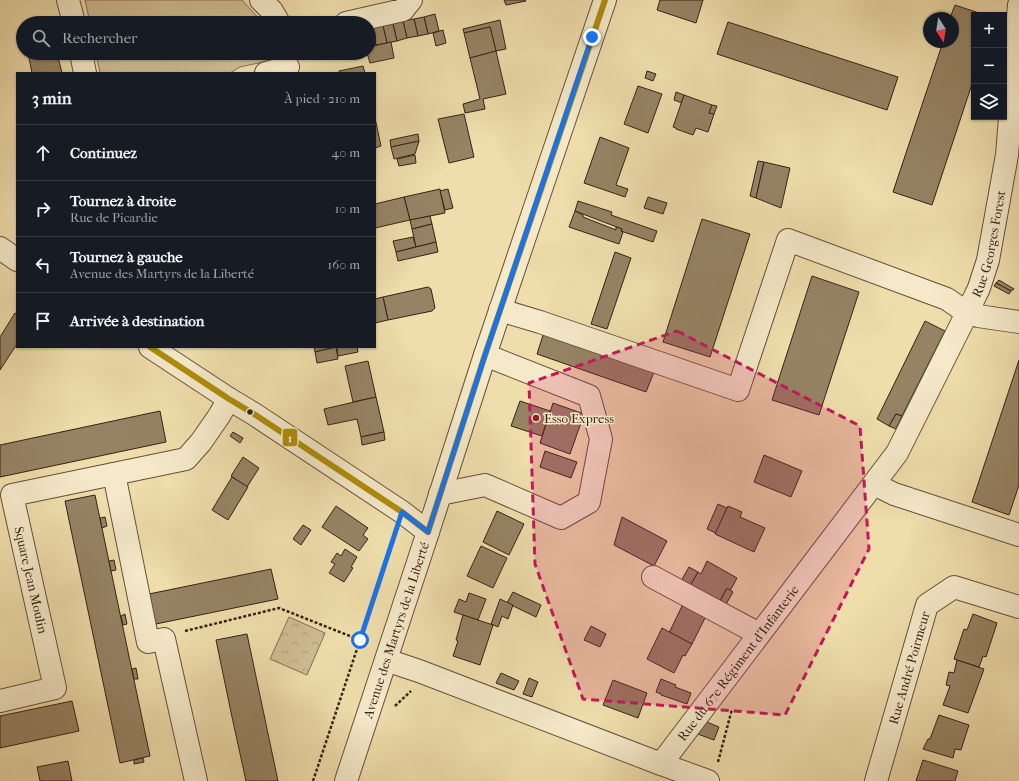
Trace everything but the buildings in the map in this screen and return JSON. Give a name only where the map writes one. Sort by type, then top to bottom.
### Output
[{"type":"street","points":[[68,0],[72,16]]},
{"type":"street","points":[[261,0],[275,16]]},
{"type":"street","points":[[376,16],[403,10],[411,0]]},
{"type":"street","name":"Avenue des Martyrs de la Liberté","points":[[346,781],[485,355],[605,0]]},
{"type":"street","name":"Rue Georges Forest","points":[[967,313],[979,288],[988,260],[1007,155],[1019,5]]},
{"type":"street","points":[[82,60],[85,72]]},
{"type":"street","points":[[268,72],[287,64]]},
{"type":"street","points":[[500,310],[540,322],[738,390],[788,240],[947,299],[967,313],[1019,322]]},
{"type":"street","points":[[0,248],[16,259]]},
{"type":"street","name":"Rue du 67e Régiment d'Infanterie","points":[[661,764],[898,453],[967,313]]},
{"type":"street","points":[[152,348],[402,512],[428,532]]},
{"type":"street","points":[[440,494],[485,485],[561,518],[589,502],[601,439],[589,396],[485,355]]},
{"type":"street","name":"Square Jean Moulin","points":[[0,701],[55,688],[12,495],[186,459],[201,442],[229,399]]},
{"type":"street","points":[[114,474],[148,642],[164,639],[196,781]]},
{"type":"street","points":[[874,484],[894,494],[1018,533]]},
{"type":"street","points":[[654,577],[759,634]]},
{"type":"street","name":"Rue André Poirmeur","points":[[876,781],[927,605],[954,587],[1019,607]]},
{"type":"street","points":[[386,660],[419,671],[661,764],[713,774]]},
{"type":"path","points":[[313,781],[402,512]]},
{"type":"path","points":[[164,639],[182,631],[279,608],[360,640]]},
{"type":"path","points":[[392,708],[411,691],[419,671]]},
{"type":"path","points":[[713,774],[732,708]]},
{"type":"highlighted area","points":[[677,331],[860,426],[869,549],[785,715],[583,699],[535,564],[529,383]]},
{"type":"green space","points":[[85,0],[242,0],[257,16],[88,16]]},
{"type":"green space","points":[[97,60],[272,60],[240,67],[232,72],[100,72]]},
{"type":"green space","points":[[289,617],[325,633],[307,675],[270,659]]},
{"type":"transit line","name":"1","points":[[428,532],[485,355],[605,0]]},
{"type":"transit line","name":"1","points":[[152,348],[402,512],[428,532]]},
{"type":"place","name":"Esso Express","points":[[536,418]]},
{"type":"route","points":[[360,640],[402,512],[428,532],[485,355],[592,37]]}]
